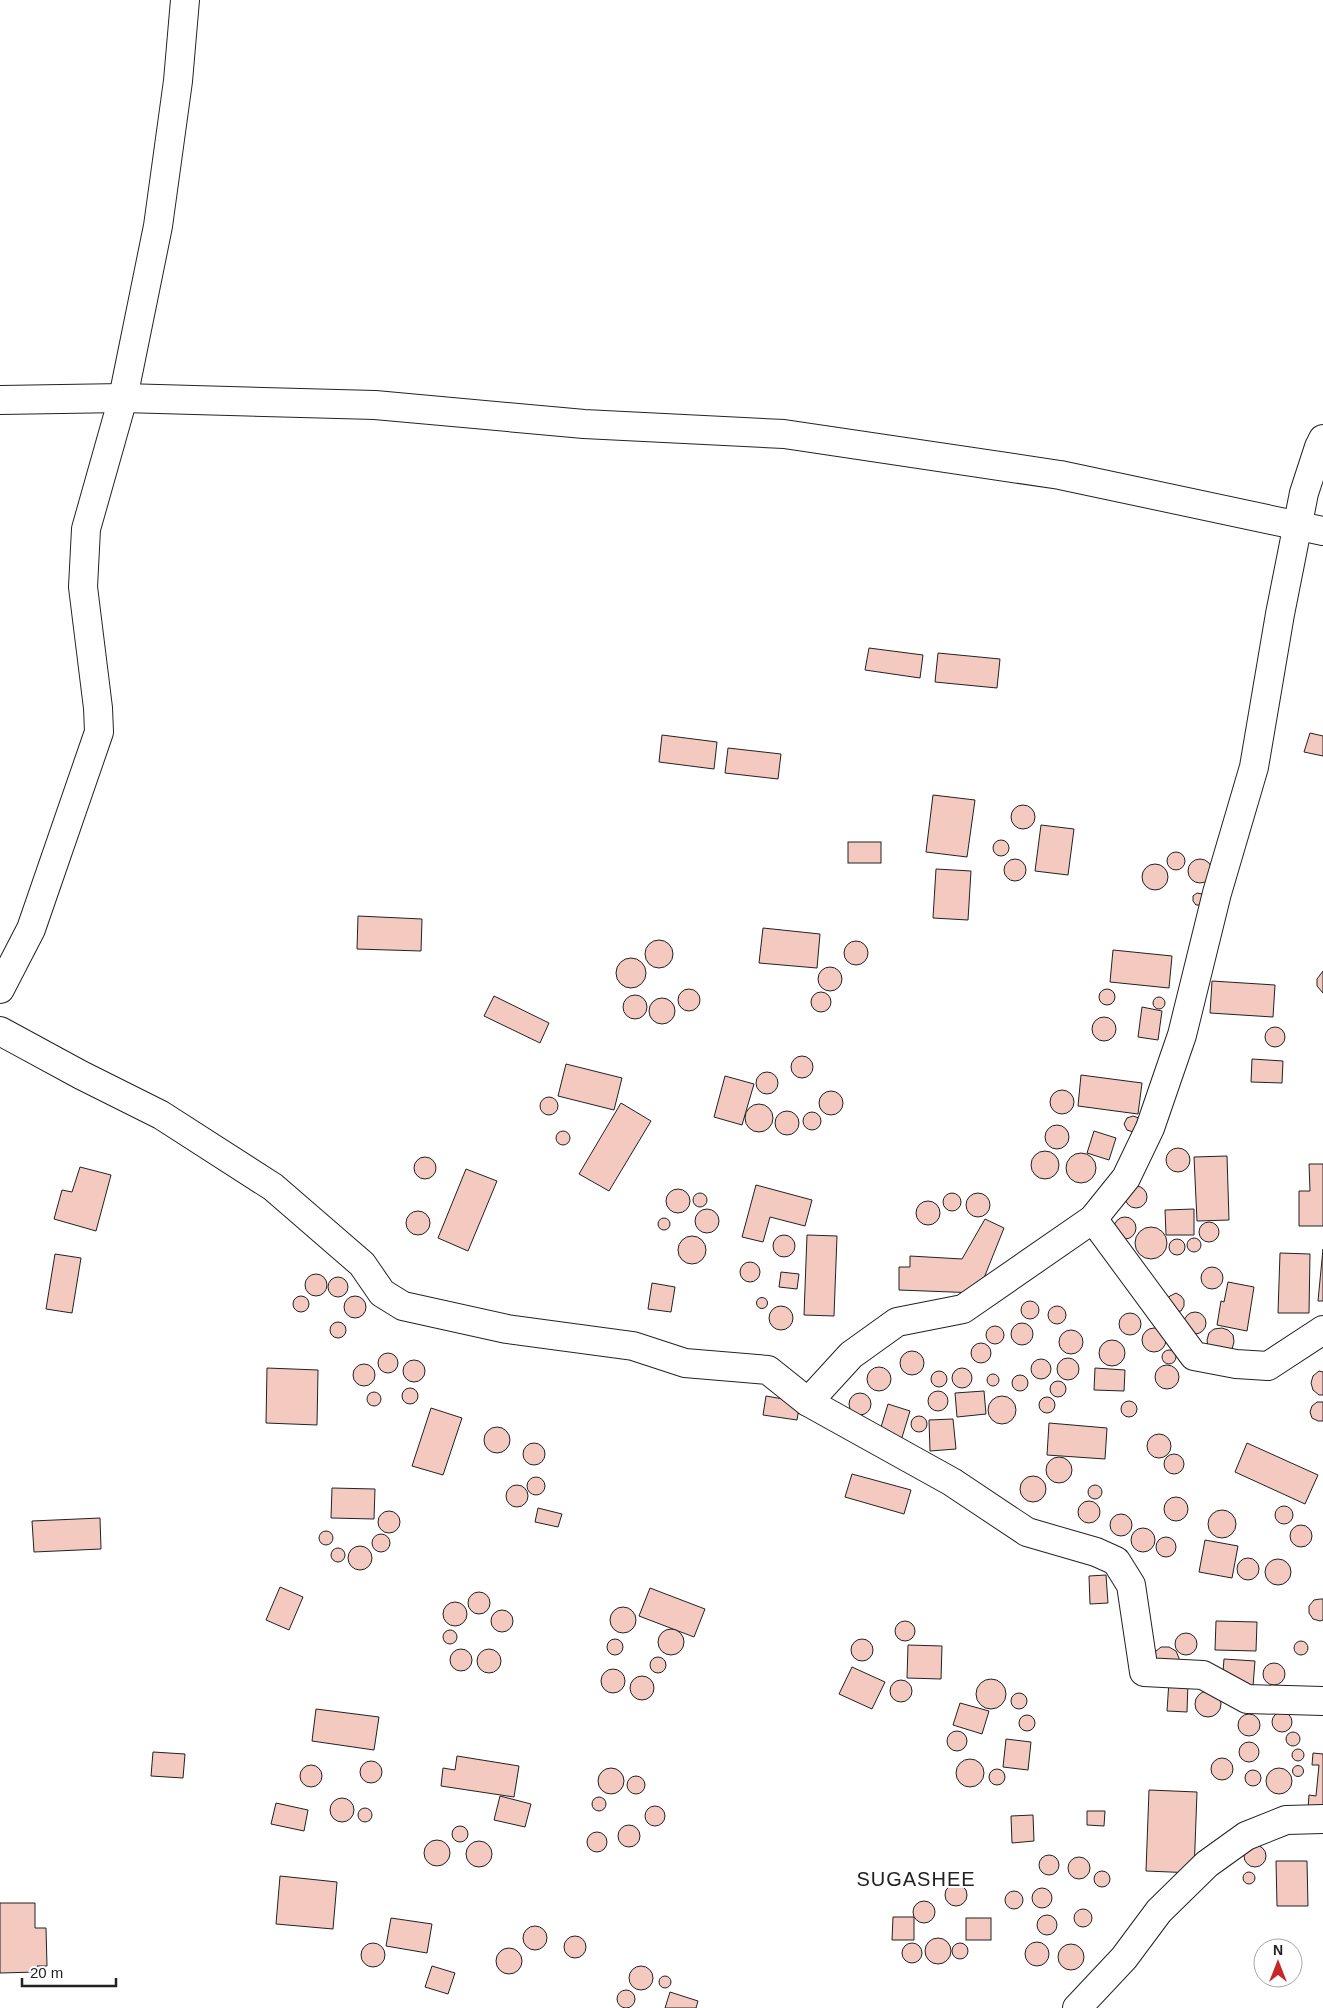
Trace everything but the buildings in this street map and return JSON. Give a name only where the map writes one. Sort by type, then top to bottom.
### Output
[{"type":"street","points":[[0,989],[32,929],[99,732],[98,708],[83,587],[86,529],[123,398],[158,226],[178,81],[185,0]]},
{"type":"street","points":[[0,400],[123,398],[375,406],[584,424],[784,434],[1060,475],[1310,529]]},
{"type":"street","points":[[808,1402],[851,1355],[897,1322],[963,1309],[1093,1219],[1126,1178],[1150,1128],[1182,1035],[1217,892],[1254,767],[1280,614],[1310,529],[1304,493],[1323,439]]},
{"type":"street","points":[[0,1031],[81,1075],[161,1115],[274,1187],[362,1264],[382,1294],[403,1306],[507,1328],[633,1346],[685,1363],[768,1370],[808,1402],[952,1482],[1027,1532],[1096,1552],[1116,1562],[1131,1585],[1144,1672],[1203,1675],[1247,1699],[1323,1702]]},
{"type":"street","points":[[1093,1219],[1194,1356],[1236,1364],[1268,1366],[1323,1330]]},
{"type":"street","points":[[1077,2008],[1124,1958],[1159,1911],[1207,1864],[1246,1836],[1286,1820],[1323,1819]]},
{"type":"district","name":"SUGASHEE","points":[[916,1879]]}]
